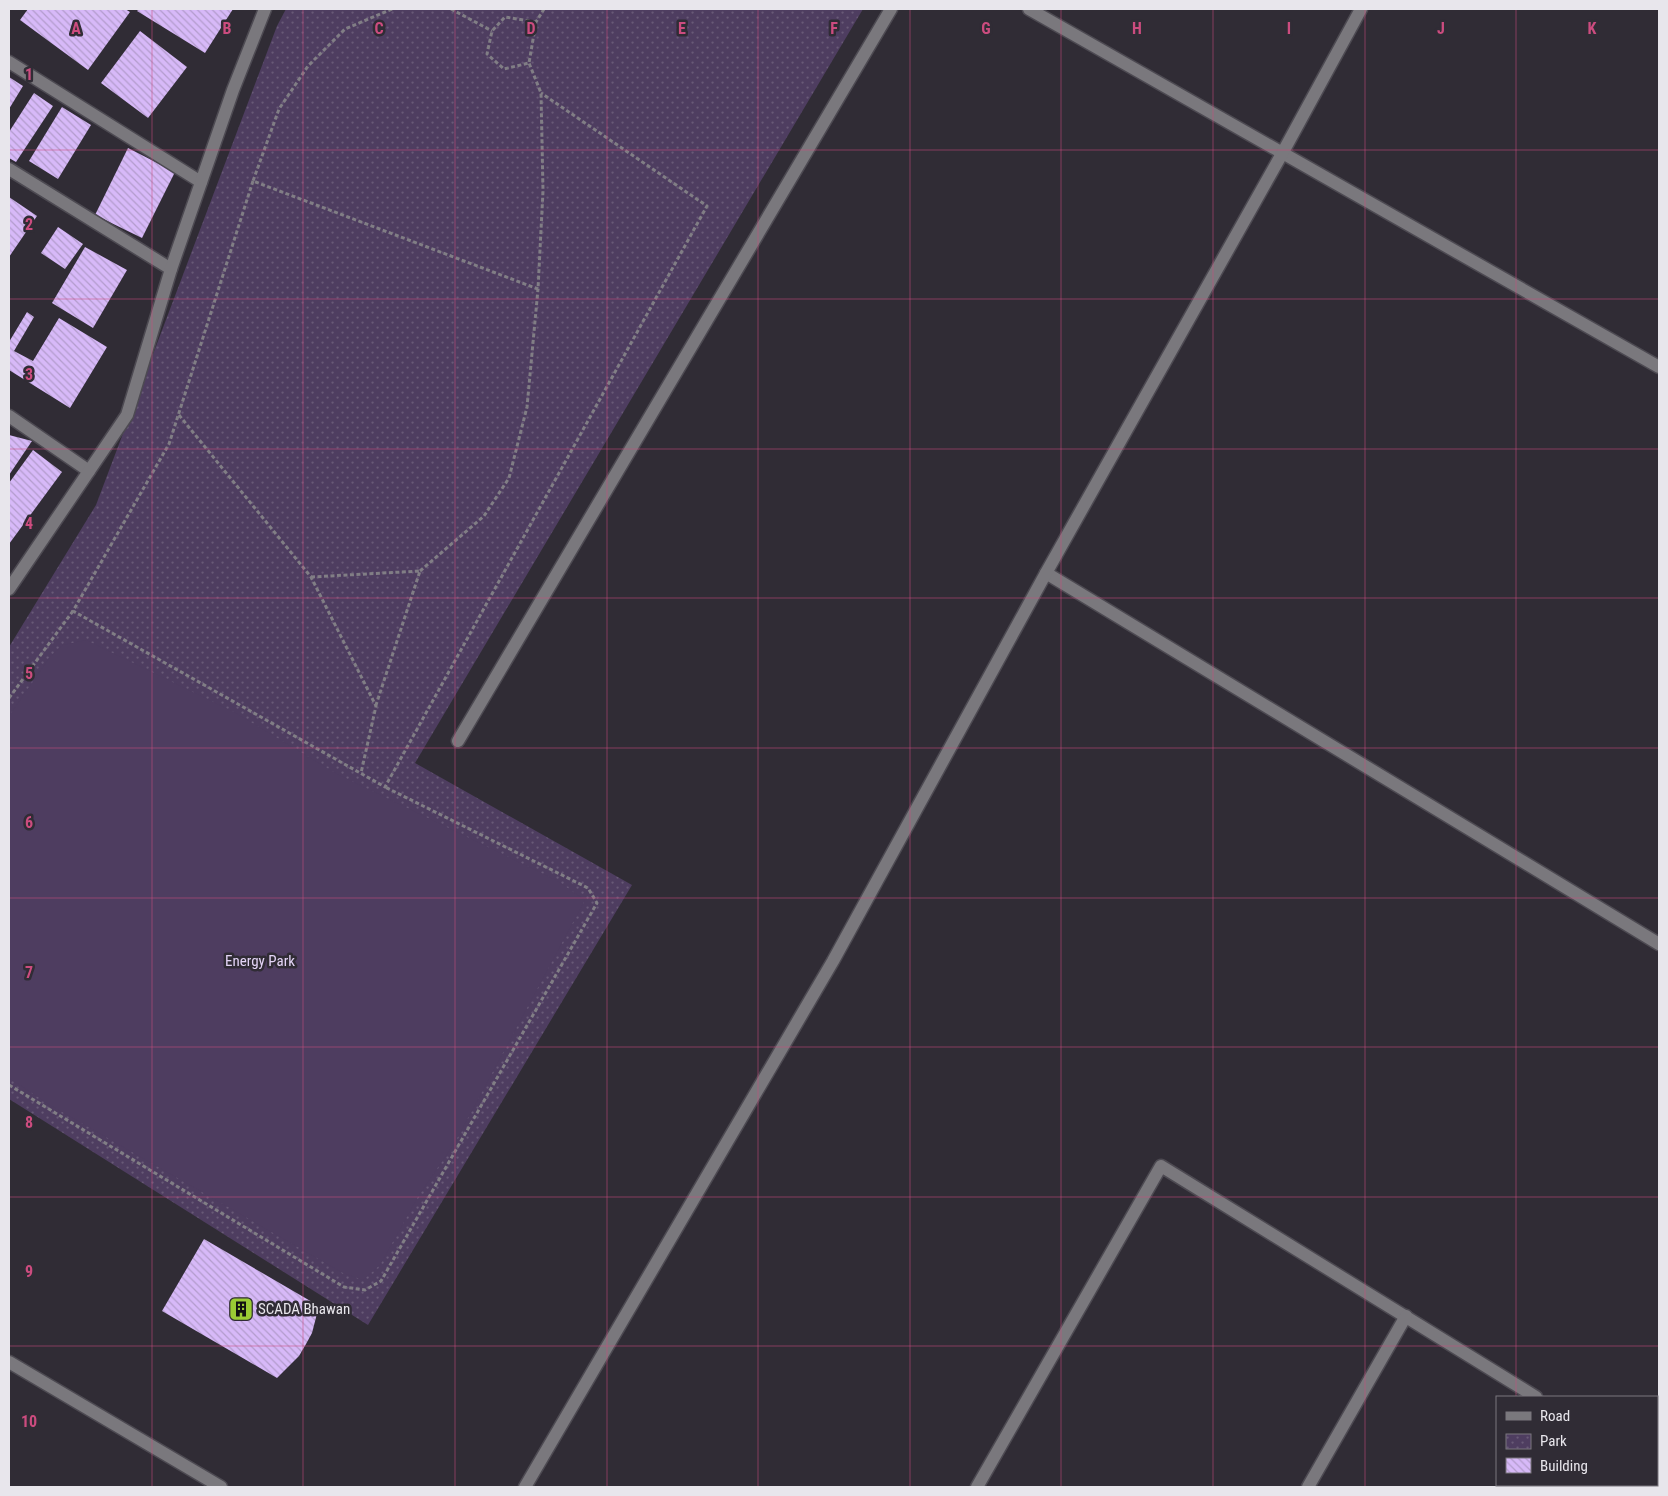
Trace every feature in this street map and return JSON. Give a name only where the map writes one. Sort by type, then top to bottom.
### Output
[{"type":"street","points":[[9,589],[127,415],[171,269],[233,90],[265,9]]},
{"type":"street","points":[[458,741],[891,9]]},
{"type":"street","points":[[1029,9],[1659,367]]},
{"type":"street","points":[[525,1487],[833,961],[1046,573],[1283,152],[1361,9]]},
{"type":"street","points":[[9,62],[201,182]]},
{"type":"street","points":[[9,169],[171,269]]},
{"type":"street","points":[[9,416],[88,471]]},
{"type":"street","points":[[1046,573],[1659,944]]},
{"type":"street","points":[[977,1487],[1161,1166],[1534,1396]]},
{"type":"street","points":[[1308,1487],[1406,1316]]},
{"type":"street","points":[[9,1362],[221,1487]]},
{"type":"path","points":[[9,698],[73,611],[169,444],[253,182],[279,108],[308,66],[345,29],[392,9]]},
{"type":"path","points":[[450,9],[492,32]]},
{"type":"path","points":[[361,773],[376,706],[420,571],[484,516],[509,478],[527,407],[538,289],[543,191],[541,93],[529,63],[536,22],[544,9]]},
{"type":"path","points":[[529,63],[504,69],[487,54],[492,32],[506,17],[536,22]]},
{"type":"path","points":[[386,788],[707,206],[541,93]]},
{"type":"path","points":[[253,182],[538,289]]},
{"type":"path","points":[[179,414],[312,577],[376,706]]},
{"type":"path","points":[[312,577],[420,571]]},
{"type":"path","points":[[9,1085],[344,1287],[365,1290],[381,1281],[597,903],[588,888],[386,788],[73,611]]},
{"type":"green space","name":"Energy Park","points":[[286,9],[863,9],[415,763],[632,885],[368,1325],[9,1099],[9,647],[96,505],[277,26]]},
{"type":"green space","points":[[86,640],[234,712],[337,774],[556,880],[585,900],[454,1144],[419,1195],[380,1265],[363,1280],[343,1273],[50,1105],[9,1078],[9,716],[50,657],[63,645]]},
{"type":"building","points":[[28,9],[125,9],[130,12],[88,70],[20,20]]},
{"type":"building","points":[[139,9],[233,9],[205,53],[137,11]]},
{"type":"building","points":[[140,31],[187,67],[148,118],[101,83]]},
{"type":"building","points":[[9,77],[23,86],[9,109]]},
{"type":"building","points":[[34,93],[53,106],[16,162],[9,158],[9,132]]},
{"type":"building","points":[[62,107],[91,125],[58,179],[29,161]]},
{"type":"building","points":[[128,148],[175,172],[142,238],[95,215]]},
{"type":"building","points":[[9,197],[37,216],[9,257]]},
{"type":"building","points":[[58,227],[83,244],[65,269],[41,253]]},
{"type":"building","points":[[85,247],[127,270],[93,328],[52,303]]},
{"type":"building","points":[[27,312],[34,317],[14,351],[33,361],[59,318],[107,347],[70,408],[9,370],[9,342]]},
{"type":"building","points":[[9,435],[32,441],[9,475]]},
{"type":"building","points":[[33,450],[62,472],[9,544],[9,483]]},
{"type":"building","name":"SCADA Bhawan","points":[[204,1239],[319,1306],[312,1333],[299,1356],[277,1378],[162,1311]]},
{"type":"place","name":"SCADA Bhawan","points":[[241,1309]]}]
